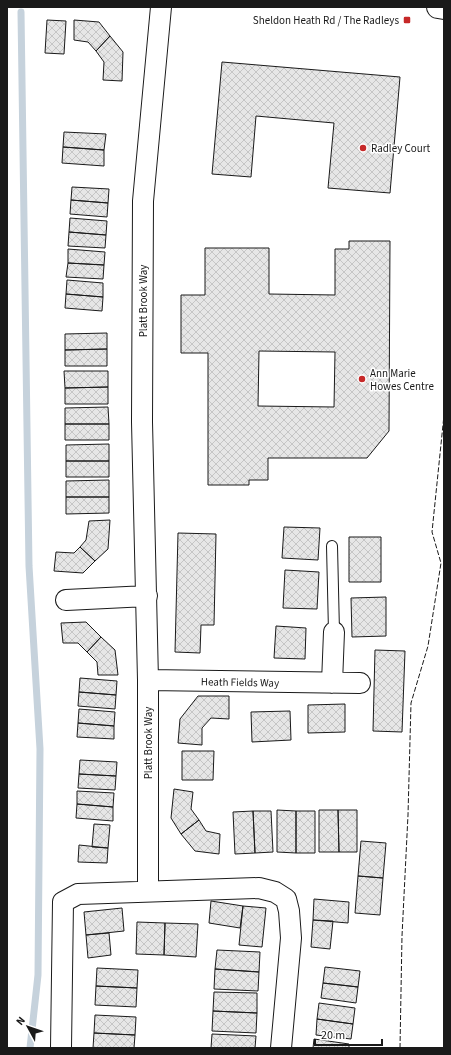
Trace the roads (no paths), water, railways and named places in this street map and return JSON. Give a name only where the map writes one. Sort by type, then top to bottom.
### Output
[{"type":"street","name":"Platt Brook Way","points":[[148,891],[147,596],[142,422],[143,201],[161,7]]},
{"type":"street","points":[[438,7],[444,8]]},
{"type":"street","points":[[66,600],[147,596]]},
{"type":"street","points":[[332,683],[334,632]]},
{"type":"street","name":"Heath Fields Way","points":[[148,680],[360,683]]},
{"type":"street","points":[[61,1048],[63,902],[78,894],[259,888],[275,892],[286,899],[289,911],[290,938],[280,1048]]},
{"type":"lane","points":[[332,546],[334,632]]},
{"type":"waterway","points":[[21,12],[29,566],[40,749],[38,975],[30,1048]]},
{"type":"place","name":"Sheldon Heath Rd / The Radleys","points":[[407,20]]},
{"type":"place","name":"Radley Court","points":[[363,148]]},
{"type":"place","name":"Ann Marie Howes Centre","points":[[362,379]]}]
